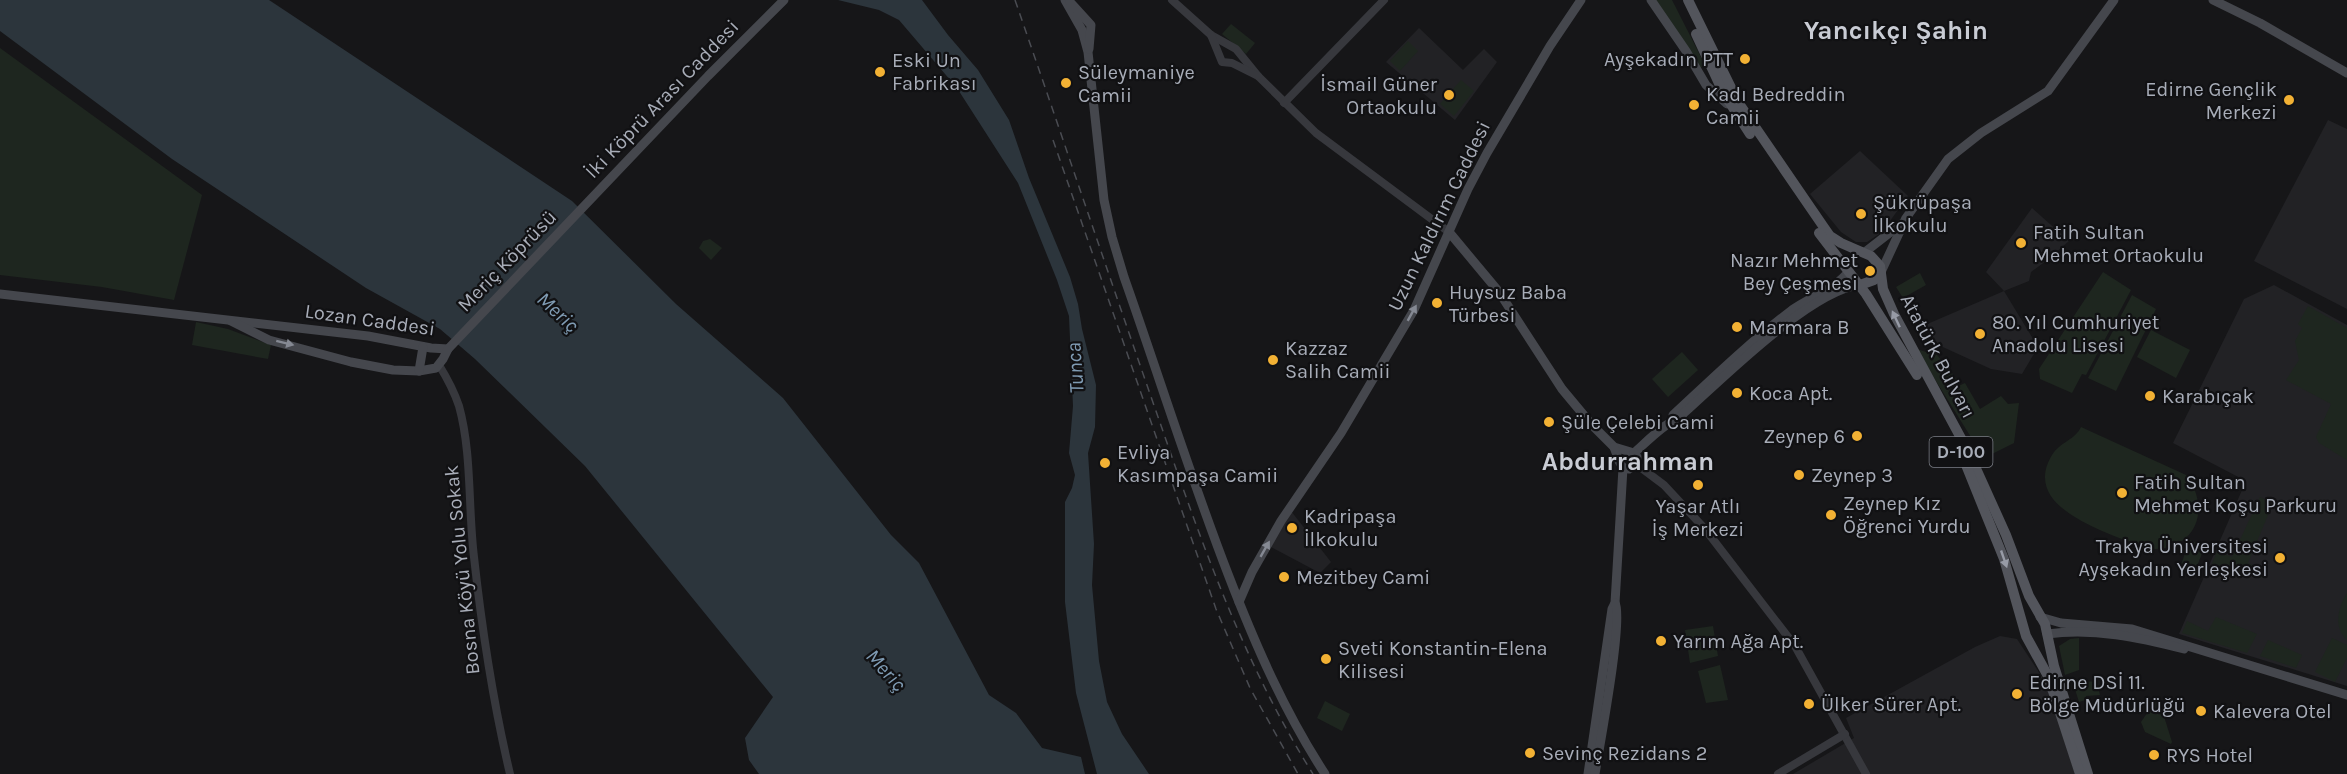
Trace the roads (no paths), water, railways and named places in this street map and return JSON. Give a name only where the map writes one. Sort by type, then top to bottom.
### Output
[{"type":"main road","name":"İki Köprü Arası Caddesi","points":[[592,198],[784,0]]},
{"type":"main road","points":[[1067,0],[1084,24],[1108,225],[1124,278],[1213,536],[1239,602],[1263,661],[1285,706],[1325,774]]},
{"type":"main road","name":"Uzun Kaldırım Caddesi","points":[[1239,602],[1260,556],[1341,433],[1414,310],[1487,153],[1550,46],[1581,0]]},
{"type":"main road","points":[[1651,0],[1706,85],[1732,108]]},
{"type":"main road","name":"Atatürk Bulvarı","points":[[1680,0],[1732,108],[1821,235],[1860,285],[1899,344],[1959,450],[2001,551],[2026,636],[2048,676],[2080,774]]},
{"type":"main road","name":"Atatürk Bulvarı","points":[[1688,0],[1730,88],[1767,148],[1830,236],[1848,247],[1865,252],[1876,260],[1881,272],[1883,288],[1894,314],[1968,453],[2006,535],[2029,596],[2040,617],[2088,774]]},
{"type":"main road","points":[[1804,306],[1848,287],[1874,280],[1881,272],[1906,218],[1955,152],[2048,91],[2114,0]]},
{"type":"main road","points":[[2213,0],[2260,23],[2347,73]]},
{"type":"main road","name":"Meriç Köprüsü","points":[[448,349],[592,198]]},
{"type":"main road","points":[[1588,774],[1612,609],[1616,603],[1622,456],[1632,452],[1682,415],[1804,306],[1838,282],[1849,271],[1853,262],[1906,218]]},
{"type":"main road","points":[[1449,232],[1499,292],[1562,389],[1614,447],[1621,465],[1629,469],[1636,464],[1637,457],[1632,452],[1614,447]]},
{"type":"main road","name":"Lozan Caddesi","points":[[0,294],[368,336],[423,347],[448,349],[439,365],[419,371],[393,370],[351,362],[269,339],[231,321]]},
{"type":"main road","points":[[419,371],[423,347]]},
{"type":"main road","points":[[1595,774],[1616,637],[1619,608],[1616,603]]},
{"type":"main road","points":[[2021,619],[2033,614],[2061,622],[2132,629],[2192,645],[2347,695]]},
{"type":"main road","points":[[2026,636],[2035,639],[2047,634],[2080,631],[2133,636],[2184,649],[2347,699]]},
{"type":"street","points":[[1172,0],[1211,35],[1234,49],[1316,134],[1449,232]]},
{"type":"street","points":[[1284,103],[1384,0]]},
{"type":"street","points":[[1211,35],[1222,62],[1232,63],[1258,76]]},
{"type":"street","points":[[1218,54],[1223,48],[1234,49]]},
{"type":"street","points":[[1232,63],[1237,58],[1234,49]]},
{"type":"street","name":"Bosna Köyü Yolu Sokak","points":[[439,365],[451,387],[464,428],[474,555],[483,629],[499,727],[510,774]]},
{"type":"street","points":[[1636,464],[1664,485],[1698,522],[1768,609],[1801,654],[1866,774]]},
{"type":"street","points":[[1778,774],[1845,734]]},
{"type":"water","name":"Meriç","points":[[0,0],[269,0],[572,201],[676,304],[783,398],[891,535],[919,563],[989,695],[1016,713],[1042,748],[1081,757],[1085,774],[759,774],[749,760],[745,738],[773,697],[585,466],[475,359],[440,329],[366,288],[172,159],[0,31]]},
{"type":"water","name":"Tunca","points":[[838,0],[922,0],[978,70],[1009,120],[1029,178],[1070,277],[1096,385],[1095,427],[1088,453],[1094,544],[1092,585],[1099,661],[1107,702],[1122,734],[1149,774],[1097,774],[1076,693],[1065,602],[1065,502],[1075,475],[1069,453],[1073,406],[1069,316],[1057,280],[1018,183],[957,88],[899,20],[879,10]]},
{"type":"railway","points":[[1015,0],[1201,539],[1262,683],[1313,774]]},
{"type":"railway","points":[[1053,140],[1216,609],[1250,688],[1298,774]]},
{"type":"place","name":"Ayşekadın PTT","points":[[1745,59]]},
{"type":"place","name":"Eski Un Fabrikası","points":[[880,72]]},
{"type":"place","name":"Süleymaniye Camii","points":[[1066,83]]},
{"type":"place","name":"İsmail Güner Ortaokulu","points":[[1449,95]]},
{"type":"place","name":"Edirne Gençlik Merkezi","points":[[2289,100]]},
{"type":"place","name":"Kadı Bedreddin Camii","points":[[1694,105]]},
{"type":"place","name":"Şükrüpaşa İlkokulu","points":[[1861,214]]},
{"type":"place","name":"Fatih Sultan Mehmet Ortaokulu","points":[[2021,243]]},
{"type":"place","name":"Nazır Mehmet Bey Çeşmesi","points":[[1870,271]]},
{"type":"place","name":"Huysuz Baba Türbesi","points":[[1437,303]]},
{"type":"place","name":"Marmara B","points":[[1737,327]]},
{"type":"place","name":"80. Yıl Cumhuriyet Anadolu Lisesi","points":[[1980,334]]},
{"type":"place","name":"Kazzaz Salih Camii","points":[[1273,360]]},
{"type":"place","name":"Koca Apt.","points":[[1737,393]]},
{"type":"place","name":"Karabıçak","points":[[2150,396]]},
{"type":"place","name":"Şüle Çelebi Cami","points":[[1549,422]]},
{"type":"place","name":"Zeynep 6","points":[[1857,436]]},
{"type":"place","name":"Evliya Kasımpaşa Camii","points":[[1105,463]]},
{"type":"place","name":"Zeynep 3","points":[[1799,475]]},
{"type":"place","name":"Yaşar Atlı İş Merkezi","points":[[1698,485]]},
{"type":"place","name":"Fatih Sultan Mehmet Koşu Parkuru","points":[[2122,493]]},
{"type":"place","name":"Zeynep Kız Öğrenci Yurdu","points":[[1831,515]]},
{"type":"place","name":"Kadripaşa İlkokulu","points":[[1292,528]]},
{"type":"place","name":"Trakya Üniversitesi Ayşekadın Yerleşkesi","points":[[2280,558]]},
{"type":"place","name":"Mezitbey Cami","points":[[1284,577]]},
{"type":"place","name":"Yarım Ağa Apt.","points":[[1661,641]]},
{"type":"place","name":"Sveti Konstantin-Elena Kilisesi","points":[[1326,659]]},
{"type":"place","name":"Edirne DSİ 11. Bölge Müdürlüğü","points":[[2017,694]]},
{"type":"place","name":"Ülker Sürer Apt.","points":[[1809,704]]},
{"type":"place","name":"Kalevera Otel","points":[[2201,711]]},
{"type":"place","name":"Sevinç Rezidans 2","points":[[1530,753]]},
{"type":"place","name":"RYS Hotel","points":[[2154,755]]},
{"type":"district","name":"Yancıkçı Şahin","points":[[1896,30]]},
{"type":"district","name":"Abdurrahman","points":[[1628,461]]}]
